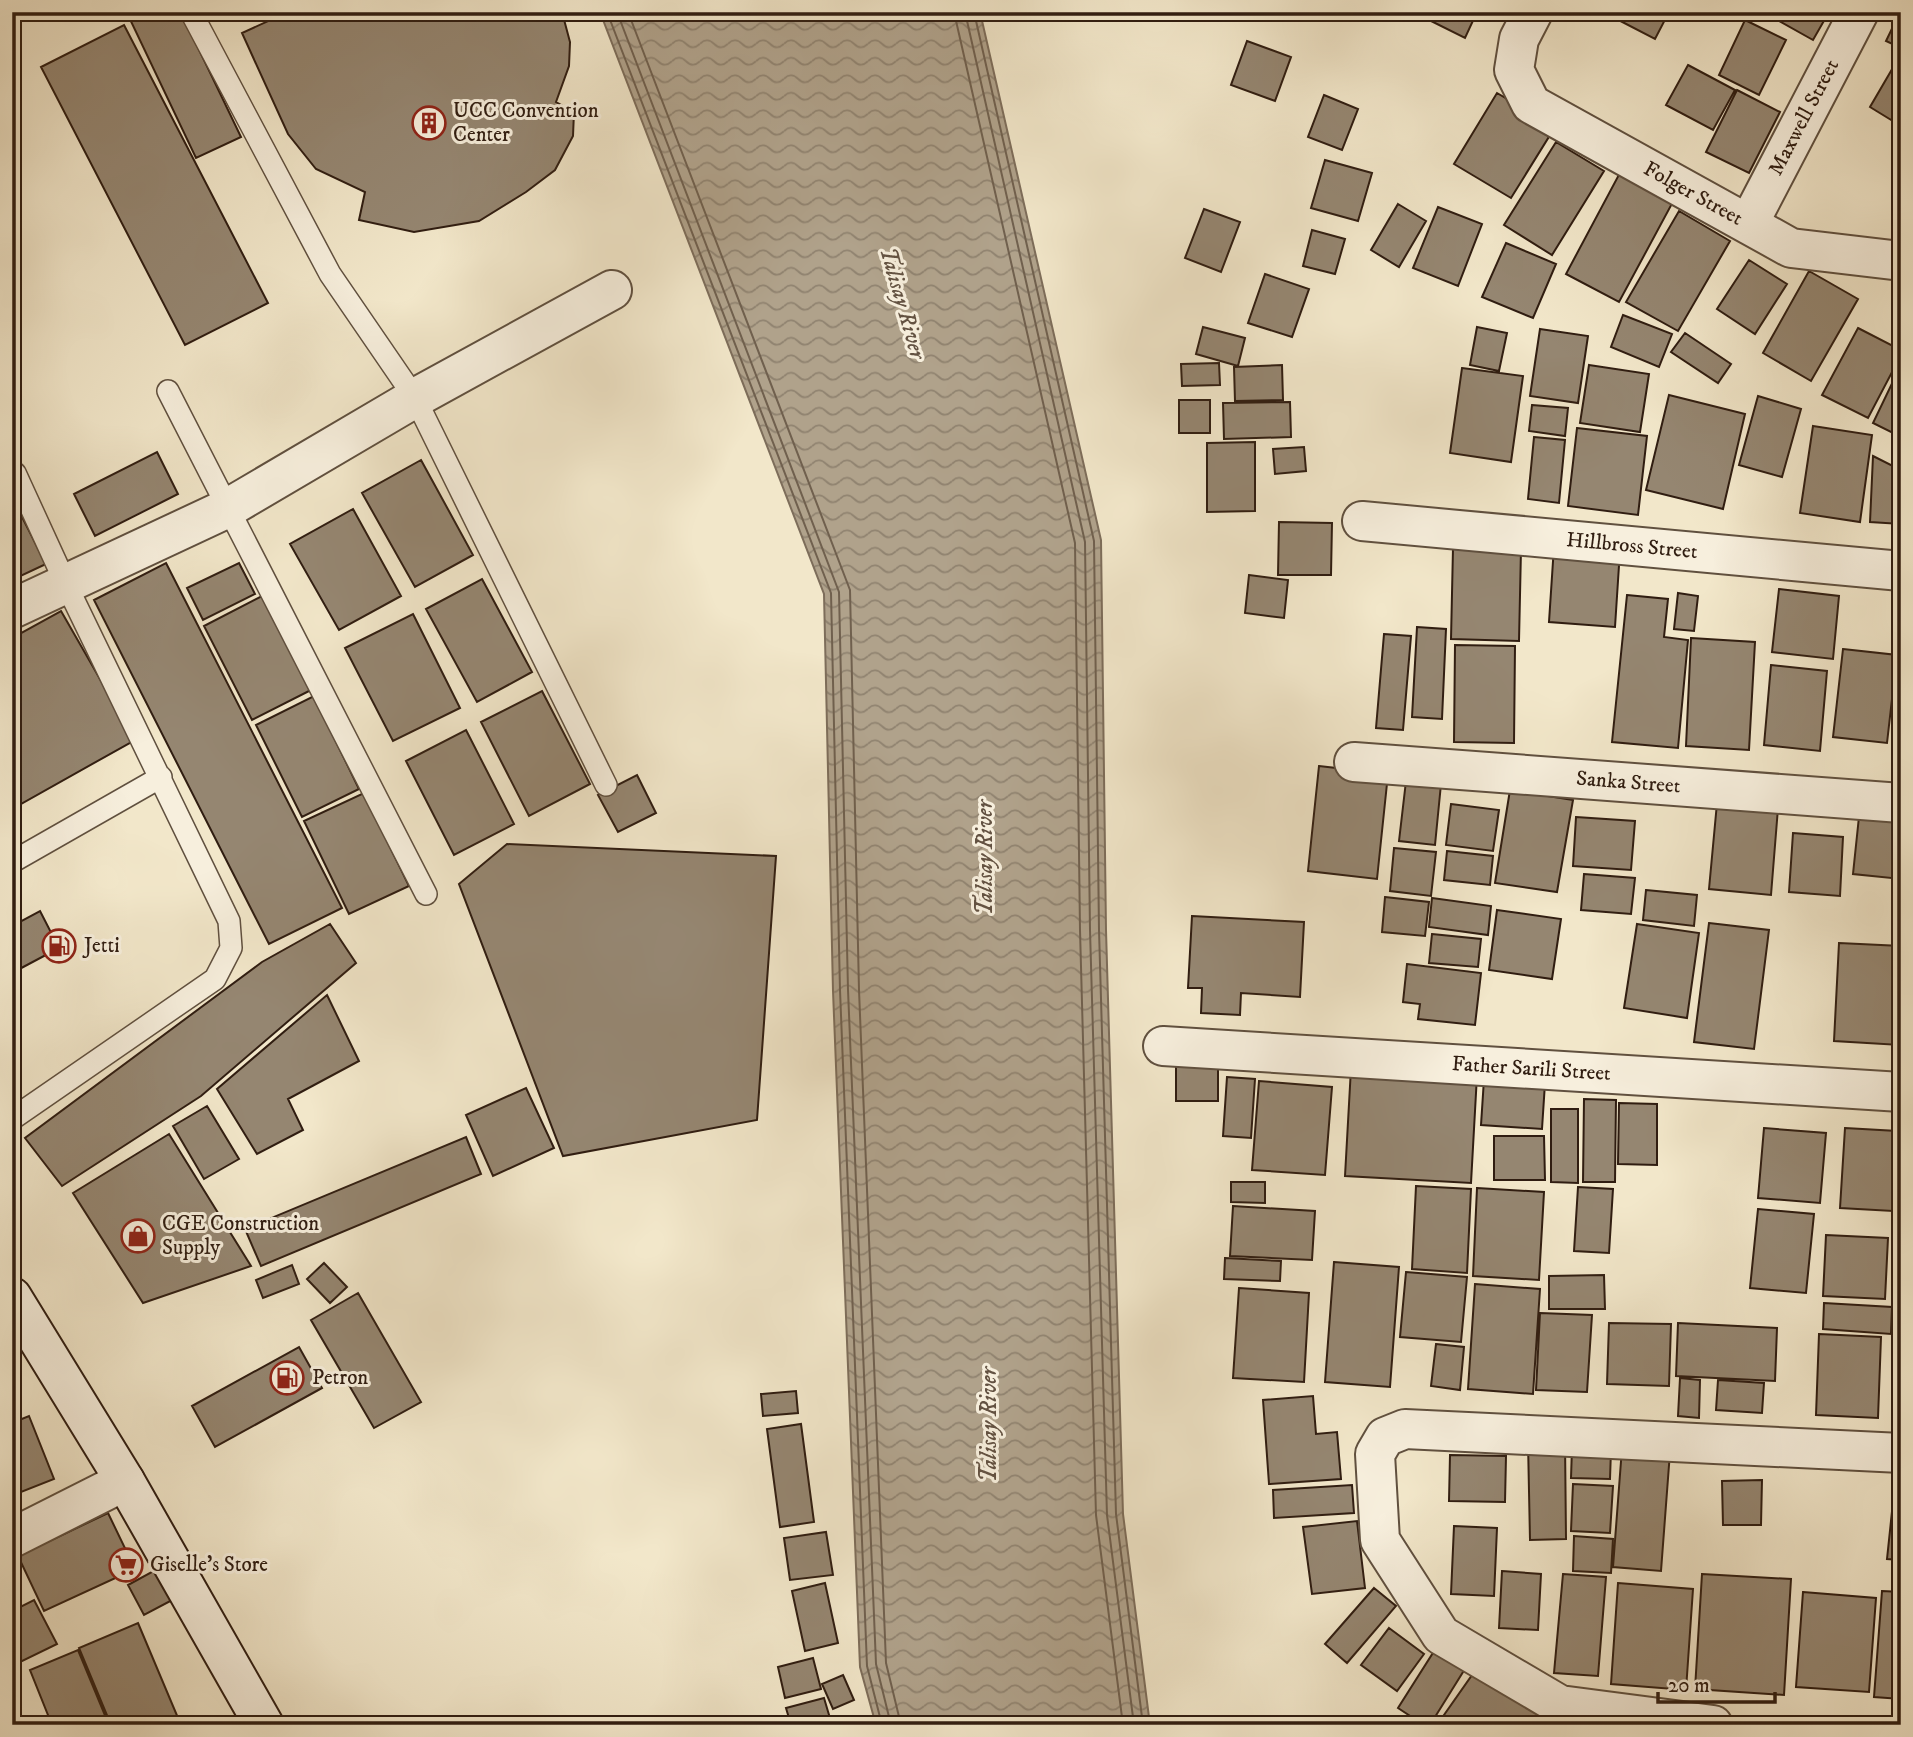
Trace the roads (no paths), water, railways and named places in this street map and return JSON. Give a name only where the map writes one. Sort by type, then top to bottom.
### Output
[{"type":"street","name":"Folger Street","points":[[1533,12],[1519,39],[1514,70],[1531,104],[1791,248],[1901,261]]},
{"type":"street","name":"Maxwell Street","points":[[1749,223],[1859,12]]},
{"type":"street","points":[[12,609],[228,508],[415,398],[612,290]]},
{"type":"street","name":"Hillbross Street","points":[[1362,521],[1901,571]]},
{"type":"street","name":"Sanka Street","points":[[1354,762],[1901,803]]},
{"type":"street","name":"Father Sarili Street","points":[[1163,1046],[1901,1092]]},
{"type":"street","points":[[12,1297],[125,1481],[264,1725]]},
{"type":"street","points":[[1713,1725],[1560,1705],[1441,1635],[1380,1539],[1375,1454],[1385,1437],[1405,1429],[1901,1453]]},
{"type":"street","points":[[12,1538],[125,1481]]},
{"type":"lane","points":[[191,12],[330,274],[415,398],[606,785]]},
{"type":"lane","points":[[169,391],[426,894]]},
{"type":"lane","points":[[12,1119],[215,979],[231,948],[229,921],[15,473]]},
{"type":"lane","points":[[12,862],[161,777]]},
{"type":"water","name":"Talisay River","points":[[600,12],[980,12],[1101,540],[1106,930],[1123,1514],[1150,1725],[876,1725],[860,1667],[833,991],[824,594]]},
{"type":"place","name":"UCC Convention Center","points":[[429,123]]},
{"type":"place","name":"Jetti","points":[[59,946]]},
{"type":"place","name":"CGE Construction Supply","points":[[138,1236]]},
{"type":"place","name":"Petron","points":[[287,1378]]},
{"type":"place","name":"Giselle's Store","points":[[126,1565]]}]
